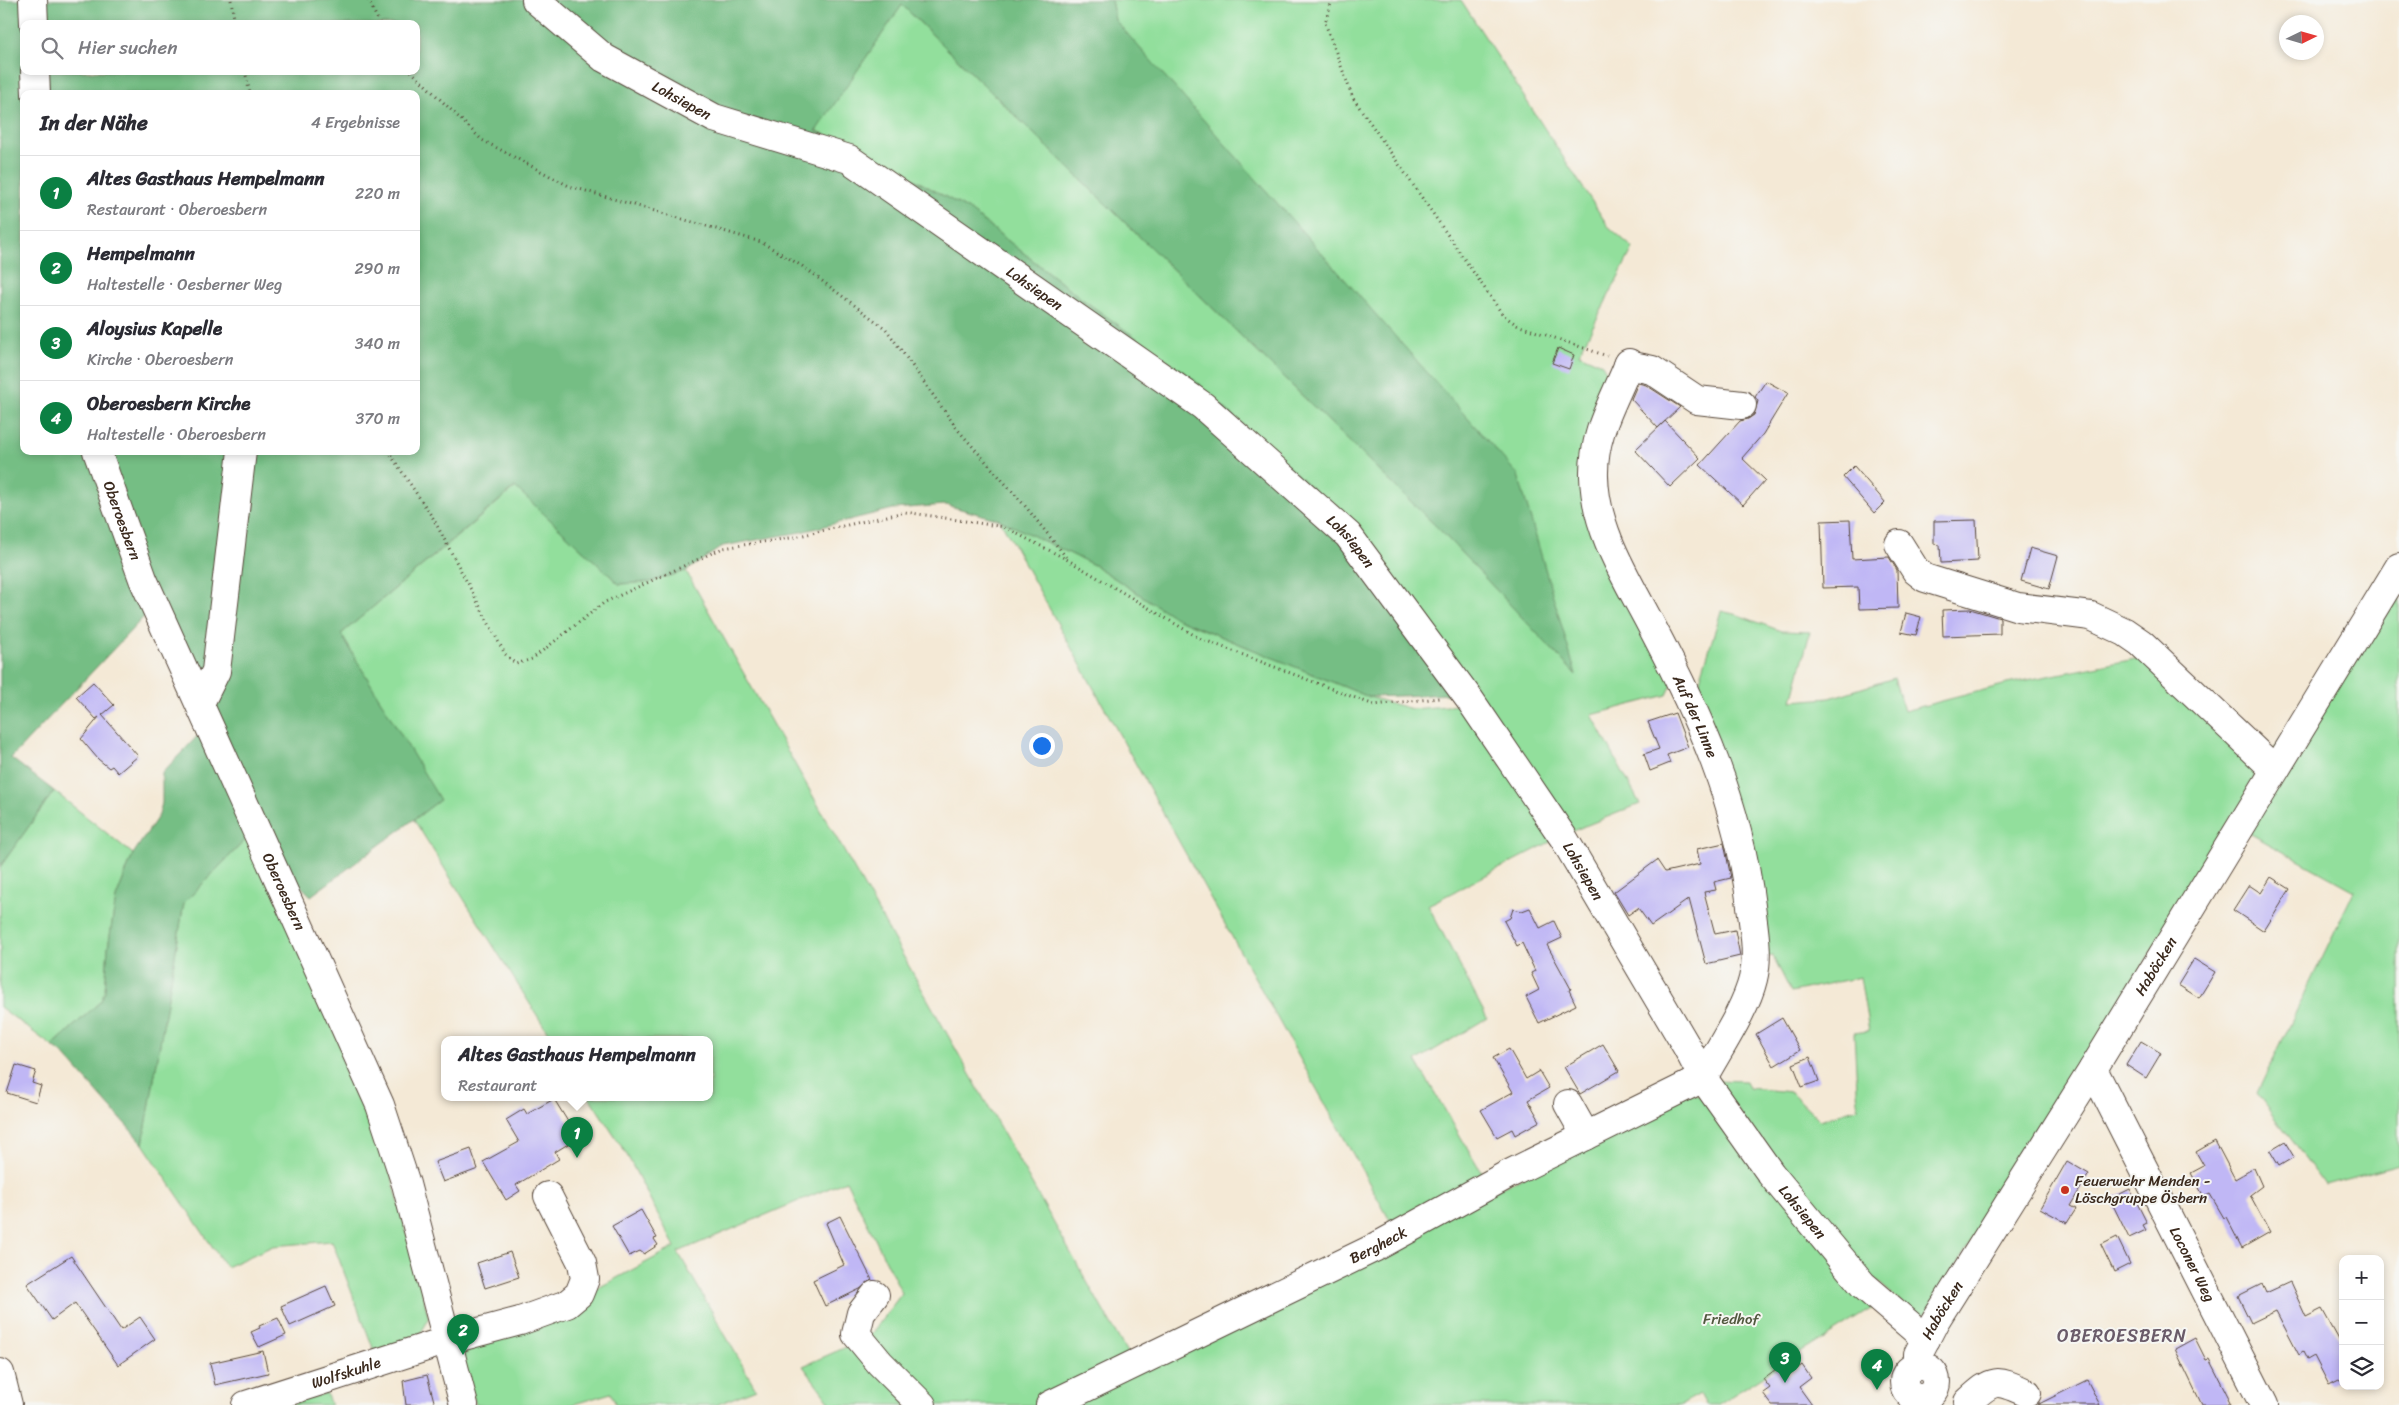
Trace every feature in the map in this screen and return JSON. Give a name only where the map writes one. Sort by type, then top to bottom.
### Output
[{"type":"street","points":[[33,0],[34,20]]},
{"type":"street","name":"Lohsiepen","points":[[536,0],[604,58],[714,118],[849,159],[1204,406],[1348,534],[1470,700],[1563,838],[1684,1042],[1703,1078],[1771,1174],[1863,1285],[1926,1339]]},
{"type":"street","points":[[35,75],[36,90]]},
{"type":"street","points":[[1629,364],[1652,370],[1696,400],[1742,405]]},
{"type":"street","name":"Auf der Linne","points":[[1629,364],[1604,416],[1597,444],[1594,474],[1601,522],[1623,572],[1688,694],[1709,743],[1741,840],[1753,919],[1756,954],[1753,980],[1738,1014],[1703,1078]]},
{"type":"street","name":"Oberoesbern","points":[[99,455],[143,579],[380,1105],[406,1184],[445,1341],[464,1405]]},
{"type":"street","points":[[200,703],[216,671],[242,455]]},
{"type":"street","points":[[1899,544],[1916,571],[1925,578],[2018,607],[2091,616],[2125,632],[2141,643],[2274,769]]},
{"type":"street","name":"Haböcken","points":[[1918,1365],[1918,1354],[1926,1339],[2399,567]]},
{"type":"street","name":"Loconer Weg","points":[[2093,1069],[2264,1405]]},
{"type":"street","name":"Bergheck","points":[[1050,1405],[1374,1248],[1507,1175],[1703,1078]]},
{"type":"street","points":[[1568,1104],[1586,1136]]},
{"type":"street","name":"Wolfskuhle","points":[[246,1405],[445,1341],[520,1321],[567,1304],[579,1294],[585,1279],[582,1263],[548,1196]]},
{"type":"street","points":[[875,1295],[861,1312],[856,1334],[880,1363],[922,1405]]},
{"type":"street","points":[[1918,1365],[1924,1366],[1935,1373],[1936,1387],[1934,1392],[1924,1398],[1900,1399],[1904,1378],[1910,1368],[1918,1365]]},
{"type":"street","points":[[0,1373],[8,1405]]},
{"type":"street","points":[[1936,1387],[1970,1403],[1986,1385],[2002,1382],[2027,1393]]},
{"type":"path","points":[[231,0],[235,20]]},
{"type":"path","points":[[368,0],[378,20]]},
{"type":"path","points":[[1332,0],[1325,23],[1353,98],[1503,315],[1517,325],[1629,364]]},
{"type":"path","points":[[246,75],[249,90]]},
{"type":"path","points":[[415,75],[482,140],[569,186],[761,242],[802,266],[886,329],[958,430],[1026,507],[1068,560]]},
{"type":"path","points":[[391,455],[432,518],[505,654],[516,664],[532,659],[605,602],[723,548],[790,538],[905,512],[1004,527],[1068,560],[1199,638],[1374,705],[1446,697],[1470,700]]},
{"type":"green space","points":[[0,0],[1111,0],[1115,20],[1518,475],[1576,675],[1439,529],[902,5],[816,131],[887,164],[969,210],[1082,299],[1192,378],[1366,538],[1456,694],[1369,697],[1176,618],[1094,565],[1000,520],[946,505],[893,509],[801,532],[723,546],[686,571],[650,582],[619,584],[515,487],[341,634],[440,800],[311,896],[249,836],[184,903],[143,1144],[65,1056],[52,1046],[101,1001],[105,991],[108,948],[116,898],[133,854],[159,815],[162,803],[162,773],[207,726],[155,605],[11,758],[54,791],[0,867]]},
{"type":"green space","points":[[1111,0],[1461,0],[1608,226],[1633,248],[1579,354],[1602,364],[1608,374],[1587,463],[1674,680],[1667,695],[1592,715],[1640,804],[1570,832],[1192,378],[1082,299],[969,210],[887,164],[816,130],[902,5],[1439,529],[1575,673],[1115,20]]},
{"type":"green space","points":[[516,487],[619,584],[650,582],[686,571],[1130,1358],[1035,1405],[832,1405],[803,1366],[869,1337],[902,1293],[846,1181],[678,1252],[756,1389],[716,1405],[616,1405],[611,1393],[571,1405],[476,1405],[459,1352],[583,1296],[675,1247],[627,1155],[592,1101],[713,1101],[713,1036],[550,1036],[414,820],[439,800],[341,634]]},
{"type":"green space","points":[[1000,520],[1094,565],[1176,618],[1369,697],[1412,709],[1458,705],[1556,839],[1428,905],[1487,1018],[1416,1061],[1485,1178],[1393,1226]]},
{"type":"green space","points":[[2399,556],[2399,1164],[2325,1185],[2257,1093],[2354,891],[2231,823],[1925,1316],[1919,1318],[1859,1265],[1714,1080],[1746,1081],[1749,1088],[1791,1092],[1820,1120],[1858,1108],[1854,1033],[1869,1031],[1860,977],[1791,992],[1773,956],[1763,957],[1695,691],[1721,611],[1738,615],[1781,631],[1810,632],[1792,701],[1830,698],[1894,678],[1904,711],[2007,684],[2140,658],[2254,765],[2255,779]]},
{"type":"green space","points":[[54,791],[133,854],[116,898],[108,948],[105,991],[101,1001],[52,1046],[0,1007],[0,867]]},
{"type":"green space","points":[[249,836],[383,1143],[429,1319],[419,1336],[375,1353],[332,1241],[273,1246],[226,1267],[143,1144],[184,903]]},
{"type":"green space","name":"Friedhof","points":[[1689,1093],[1706,1097],[1874,1307],[1717,1405],[1706,1405],[1700,1394],[1680,1405],[1071,1405]]},
{"type":"green space","points":[[326,1393],[331,1405],[287,1405]]},
{"type":"building","points":[[1558,348],[1574,355],[1569,369],[1552,363]]},
{"type":"building","points":[[1766,381],[1788,393],[1763,434],[1742,458],[1765,480],[1743,505],[1700,465],[1740,421],[1754,415],[1758,401],[1755,397]]},
{"type":"building","points":[[1638,383],[1646,385],[1680,407],[1658,428],[1631,399]]},
{"type":"building","points":[[1665,421],[1700,458],[1670,487],[1635,450]]},
{"type":"building","points":[[1854,466],[1885,502],[1874,513],[1843,477]]},
{"type":"building","points":[[1850,520],[1852,559],[1889,557],[1897,570],[1898,608],[1859,609],[1858,587],[1823,588],[1821,521]]},
{"type":"building","points":[[1976,520],[1978,561],[1941,563],[1940,545],[1934,544],[1934,521]]},
{"type":"building","points":[[2030,548],[2058,556],[2049,589],[2021,581]]},
{"type":"building","points":[[1970,609],[2000,618],[2000,634],[1943,636],[1942,610]]},
{"type":"building","points":[[1906,613],[1921,617],[1916,635],[1901,632]]},
{"type":"building","points":[[93,682],[114,705],[102,715],[138,756],[118,773],[112,766],[109,768],[98,759],[81,739],[99,717],[96,719],[76,697]]},
{"type":"building","points":[[1675,713],[1688,747],[1667,755],[1670,763],[1650,771],[1644,754],[1659,749],[1648,722]]},
{"type":"building","points":[[1724,843],[1731,878],[1714,882],[1716,890],[1704,892],[1715,934],[1735,930],[1740,956],[1706,964],[1689,899],[1651,926],[1638,908],[1628,915],[1614,892],[1657,860],[1665,872],[1700,864],[1697,849]]},
{"type":"building","points":[[2271,877],[2290,889],[2264,931],[2233,910],[2249,885],[2261,893]]},
{"type":"building","points":[[1530,908],[1540,928],[1554,921],[1562,938],[1547,945],[1571,989],[1569,990],[1576,1005],[1539,1023],[1526,997],[1539,990],[1531,973],[1535,971],[1522,943],[1517,946],[1504,921],[1510,918],[1513,909],[1522,911]]},
{"type":"building","points":[[2194,959],[2215,972],[2199,998],[2178,985]]},
{"type":"building","points":[[1782,1018],[1800,1050],[1774,1066],[1756,1034]]},
{"type":"building","points":[[2141,1041],[2161,1053],[2146,1078],[2126,1065]]},
{"type":"building","points":[[1603,1044],[1619,1071],[1580,1094],[1564,1067]]},
{"type":"building","points":[[1509,1049],[1526,1079],[1539,1071],[1549,1088],[1528,1100],[1540,1121],[1515,1135],[1512,1129],[1497,1137],[1481,1110],[1513,1092],[1493,1058]]},
{"type":"building","points":[[1810,1057],[1819,1081],[1802,1087],[1793,1064]]},
{"type":"building","points":[[16,1065],[36,1071],[32,1083],[41,1086],[36,1102],[7,1093]]},
{"type":"building","points":[[550,1101],[555,1101],[578,1138],[555,1152],[559,1159],[516,1185],[520,1191],[506,1200],[483,1162],[519,1142],[506,1120],[524,1109],[527,1114]]},
{"type":"building","points":[[2215,1141],[2235,1179],[2254,1168],[2262,1186],[2250,1195],[2270,1232],[2242,1248],[2226,1217],[2224,1218],[2210,1194],[2204,1197],[2191,1173],[2204,1166],[2196,1152]]},
{"type":"building","points":[[2285,1142],[2294,1157],[2279,1166],[2270,1151]]},
{"type":"building","points":[[471,1149],[478,1169],[443,1182],[435,1162]]},
{"type":"building","name":"Feuerwehr Menden - Löschgruppe Ösbern","points":[[2067,1161],[2089,1174],[2070,1206],[2076,1209],[2067,1223],[2040,1208]]},
{"type":"building","points":[[2130,1189],[2147,1223],[2143,1225],[2146,1230],[2129,1238],[2110,1199]]},
{"type":"building","points":[[641,1210],[657,1238],[654,1239],[658,1245],[644,1254],[640,1251],[629,1256],[612,1226]]},
{"type":"building","points":[[840,1216],[872,1280],[860,1289],[825,1306],[813,1280],[844,1265],[826,1223]]},
{"type":"building","points":[[2117,1237],[2130,1264],[2114,1272],[2101,1245]]},
{"type":"building","points":[[510,1252],[519,1277],[485,1288],[477,1263]]},
{"type":"building","points":[[71,1256],[121,1330],[140,1317],[155,1339],[118,1365],[75,1303],[52,1320],[27,1284]]},
{"type":"building","points":[[2290,1282],[2306,1317],[2322,1309],[2339,1340],[2339,1380],[2329,1385],[2314,1356],[2307,1360],[2303,1352],[2299,1355],[2276,1311],[2251,1323],[2238,1296],[2262,1284],[2266,1293]]},
{"type":"building","points":[[326,1286],[335,1306],[290,1326],[281,1306]]},
{"type":"building","points":[[278,1318],[286,1335],[259,1347],[251,1332],[260,1328],[259,1326]]},
{"type":"building","points":[[2195,1338],[2206,1360],[2209,1359],[2229,1398],[2227,1399],[2230,1405],[2202,1405],[2175,1349]]},
{"type":"building","points":[[263,1351],[268,1373],[215,1385],[210,1363]]},
{"type":"building","points":[[1802,1365],[1811,1378],[1799,1387],[1812,1405],[1772,1405],[1763,1393],[1770,1388],[1763,1379],[1780,1366],[1787,1376]]},
{"type":"building","points":[[427,1375],[435,1405],[406,1405],[403,1381]]},
{"type":"building","points":[[2087,1380],[2100,1405],[2037,1405]]},
{"type":"place","name":"Altes Gasthaus Hempelmann","points":[[577,1158]]},
{"type":"place","name":"Feuerwehr Menden - Löschgruppe Ösbern","points":[[2065,1190]]},
{"type":"place","name":"Hempelmann","points":[[463,1355]]},
{"type":"place","name":"Aloysius Kapelle","points":[[1785,1383]]},
{"type":"place","name":"Oberoesbern Kirche","points":[[1877,1390]]},
{"type":"district","name":"OBEROESBERN","points":[[2122,1336]]}]
